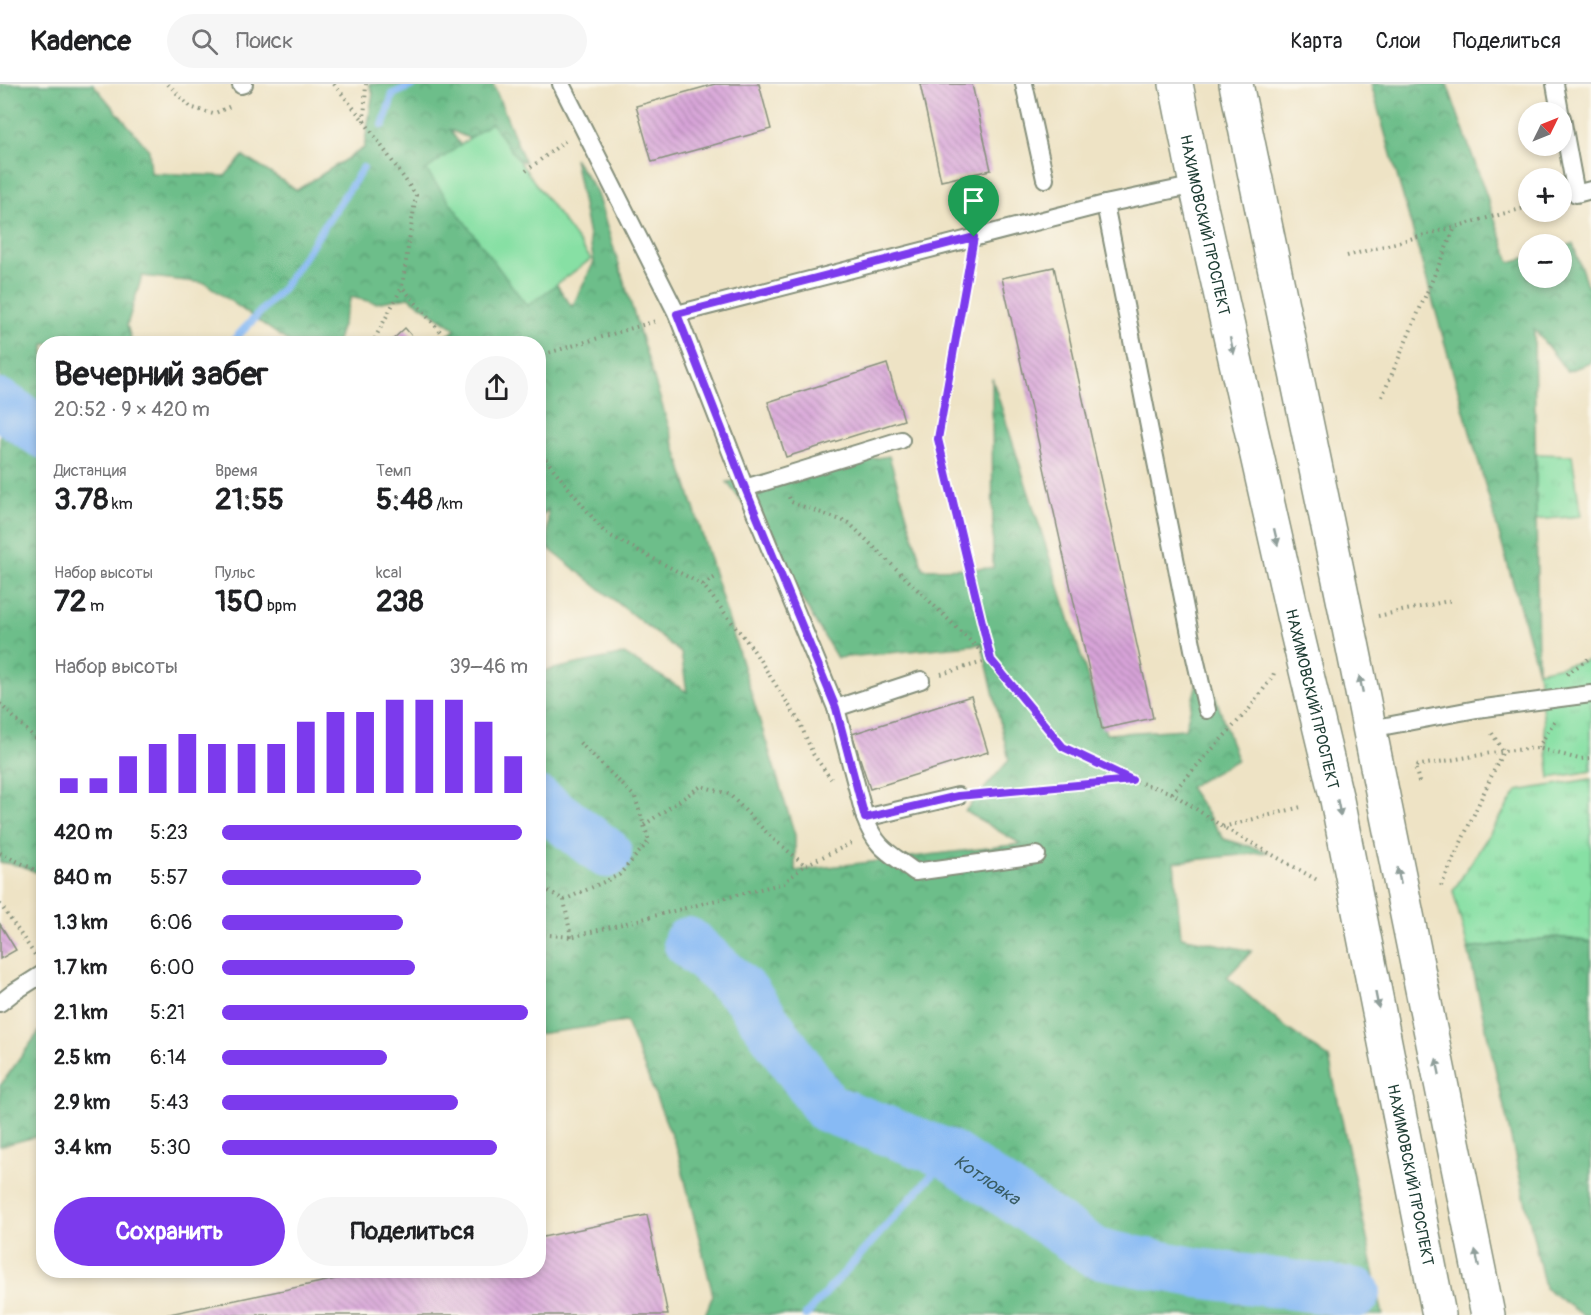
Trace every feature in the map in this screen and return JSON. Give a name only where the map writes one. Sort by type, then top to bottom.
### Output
[{"type":"main road","name":"НАХИМОВСКИЙ ПРОСПЕКТ","points":[[1176,84],[1196,185],[1337,800],[1439,1315]]},
{"type":"main road","points":[[1236,84],[1370,729],[1488,1315]]},
{"type":"lane","points":[[561,84],[677,314],[745,488],[836,708],[868,826],[880,847],[915,872],[1037,855]]},
{"type":"lane","points":[[1024,84],[1045,179]]},
{"type":"lane","points":[[1555,84],[1558,102]]},
{"type":"lane","points":[[1569,156],[1576,194],[1591,190]]},
{"type":"lane","points":[[677,314],[1105,204],[1196,185]]},
{"type":"lane","points":[[1105,204],[1207,710]]},
{"type":"lane","points":[[745,488],[901,440]]},
{"type":"lane","points":[[836,708],[921,680]]},
{"type":"lane","points":[[1370,729],[1477,709],[1591,694]]},
{"type":"lane","points":[[868,826],[958,796]]},
{"type":"lane","points":[[0,1003],[36,970]]},
{"type":"path","points":[[168,84],[190,107],[213,114],[237,104],[243,84]]},
{"type":"path","points":[[334,84],[364,121],[416,195],[402,287],[376,336]]},
{"type":"path","points":[[364,121],[366,84]]},
{"type":"path","points":[[526,171],[582,128]]},
{"type":"path","points":[[1347,256],[1518,210]]},
{"type":"path","points":[[1382,397],[1456,226]]},
{"type":"path","points":[[974,237],[938,439],[991,660]]},
{"type":"path","points":[[402,287],[444,336]]},
{"type":"path","points":[[546,354],[677,314]]},
{"type":"path","points":[[546,460],[605,533],[703,585],[752,648],[799,720],[813,754],[832,781]]},
{"type":"path","points":[[779,477],[791,502],[849,523],[991,660],[1063,747],[1132,780],[1172,793],[1223,827],[1319,881]]},
{"type":"path","points":[[703,585],[717,576]]},
{"type":"path","points":[[1377,617],[1453,600]]},
{"type":"path","points":[[1564,676],[1591,657]]},
{"type":"path","points":[[921,680],[991,660]]},
{"type":"path","points":[[1172,793],[1250,708],[1273,676],[1274,666]]},
{"type":"path","points":[[0,704],[36,739]]},
{"type":"path","points":[[564,900],[619,875],[649,841],[635,797],[579,742]]},
{"type":"path","points":[[1419,782],[1415,766],[1503,751],[1538,748],[1579,759],[1591,758]]},
{"type":"path","points":[[1441,886],[1503,751]]},
{"type":"path","points":[[958,796],[1132,780]]},
{"type":"path","points":[[644,825],[701,786],[729,794],[771,837],[805,865]]},
{"type":"path","points":[[1223,827],[1301,807]]},
{"type":"path","points":[[546,935],[571,937],[784,883],[805,865],[868,826]]},
{"type":"path","points":[[0,853],[36,870]]},
{"type":"path","points":[[546,890],[564,900],[571,937]]},
{"type":"path","points":[[0,904],[36,960]]},
{"type":"green space","points":[[0,84],[93,84],[149,150],[151,173],[225,176],[243,156],[297,190],[364,148],[373,93],[369,84],[493,84],[525,162],[450,130],[572,307],[594,262],[574,158],[596,191],[795,835],[795,871],[1021,844],[965,811],[1009,760],[982,644],[837,658],[794,586],[779,551],[727,482],[889,456],[923,569],[993,568],[992,378],[1106,734],[1185,729],[1203,660],[1237,760],[1189,787],[1224,839],[1269,852],[1174,862],[1181,937],[1252,951],[1227,977],[1281,1024],[1329,1058],[1383,1315],[705,1315],[713,1295],[678,1152],[626,1022],[546,1033],[546,671],[624,654],[687,692],[681,653],[548,548],[546,336],[447,336],[456,329],[408,297],[376,303],[351,297],[338,336],[280,336],[205,283],[142,276],[127,325],[130,336],[36,336],[36,872],[22,866],[0,862]]},
{"type":"green space","points":[[1371,84],[1447,84],[1510,262],[1518,260],[1518,288],[1572,288],[1573,244],[1587,285],[1591,285],[1591,363],[1567,371],[1534,329],[1538,671]]},
{"type":"green space","points":[[491,123],[591,259],[527,306],[426,170]]},
{"type":"green space","points":[[1536,454],[1572,455],[1581,516],[1535,520]]},
{"type":"green space","points":[[1591,660],[1591,771],[1550,778],[1538,671]]},
{"type":"green space","points":[[1591,779],[1591,942],[1556,937],[1468,949],[1453,891],[1517,791]]},
{"type":"green space","points":[[1556,937],[1591,942],[1591,1315],[1583,1315],[1545,1288],[1468,949]]},
{"type":"green space","points":[[36,1036],[36,1137],[0,1146],[0,1086]]},
{"type":"building","points":[[715,84],[759,84],[771,129],[652,162],[636,106]]},
{"type":"building","points":[[920,84],[972,84],[991,170],[941,181]]},
{"type":"building","points":[[1054,267],[1153,718],[1102,729],[1002,278]]},
{"type":"building","points":[[405,328],[412,336],[396,336]]},
{"type":"building","points":[[887,364],[904,420],[786,457],[768,402]]},
{"type":"building","points":[[971,696],[988,752],[870,789],[852,734]]},
{"type":"building","points":[[0,924],[16,950],[0,959]]},
{"type":"building","points":[[647,1215],[668,1315],[165,1315],[340,1278],[546,1278],[546,1236]]},
{"type":"waterway","points":[[383,125],[393,94],[415,84]]},
{"type":"waterway","points":[[238,336],[283,288],[363,168]]},
{"type":"waterway","name":"Котловка","points":[[0,404],[36,429]]},
{"type":"waterway","name":"Котловка","points":[[546,807],[607,853]]},
{"type":"waterway","name":"Котловка","points":[[688,942],[746,994],[827,1108],[950,1155],[1096,1253],[1199,1273],[1356,1293]]},
{"type":"waterway","points":[[806,1315],[950,1155]]},
{"type":"route","points":[[974,237],[938,439],[991,660],[1063,747],[1132,780],[958,796],[865,818],[836,708],[745,488],[677,314],[974,237]]}]
